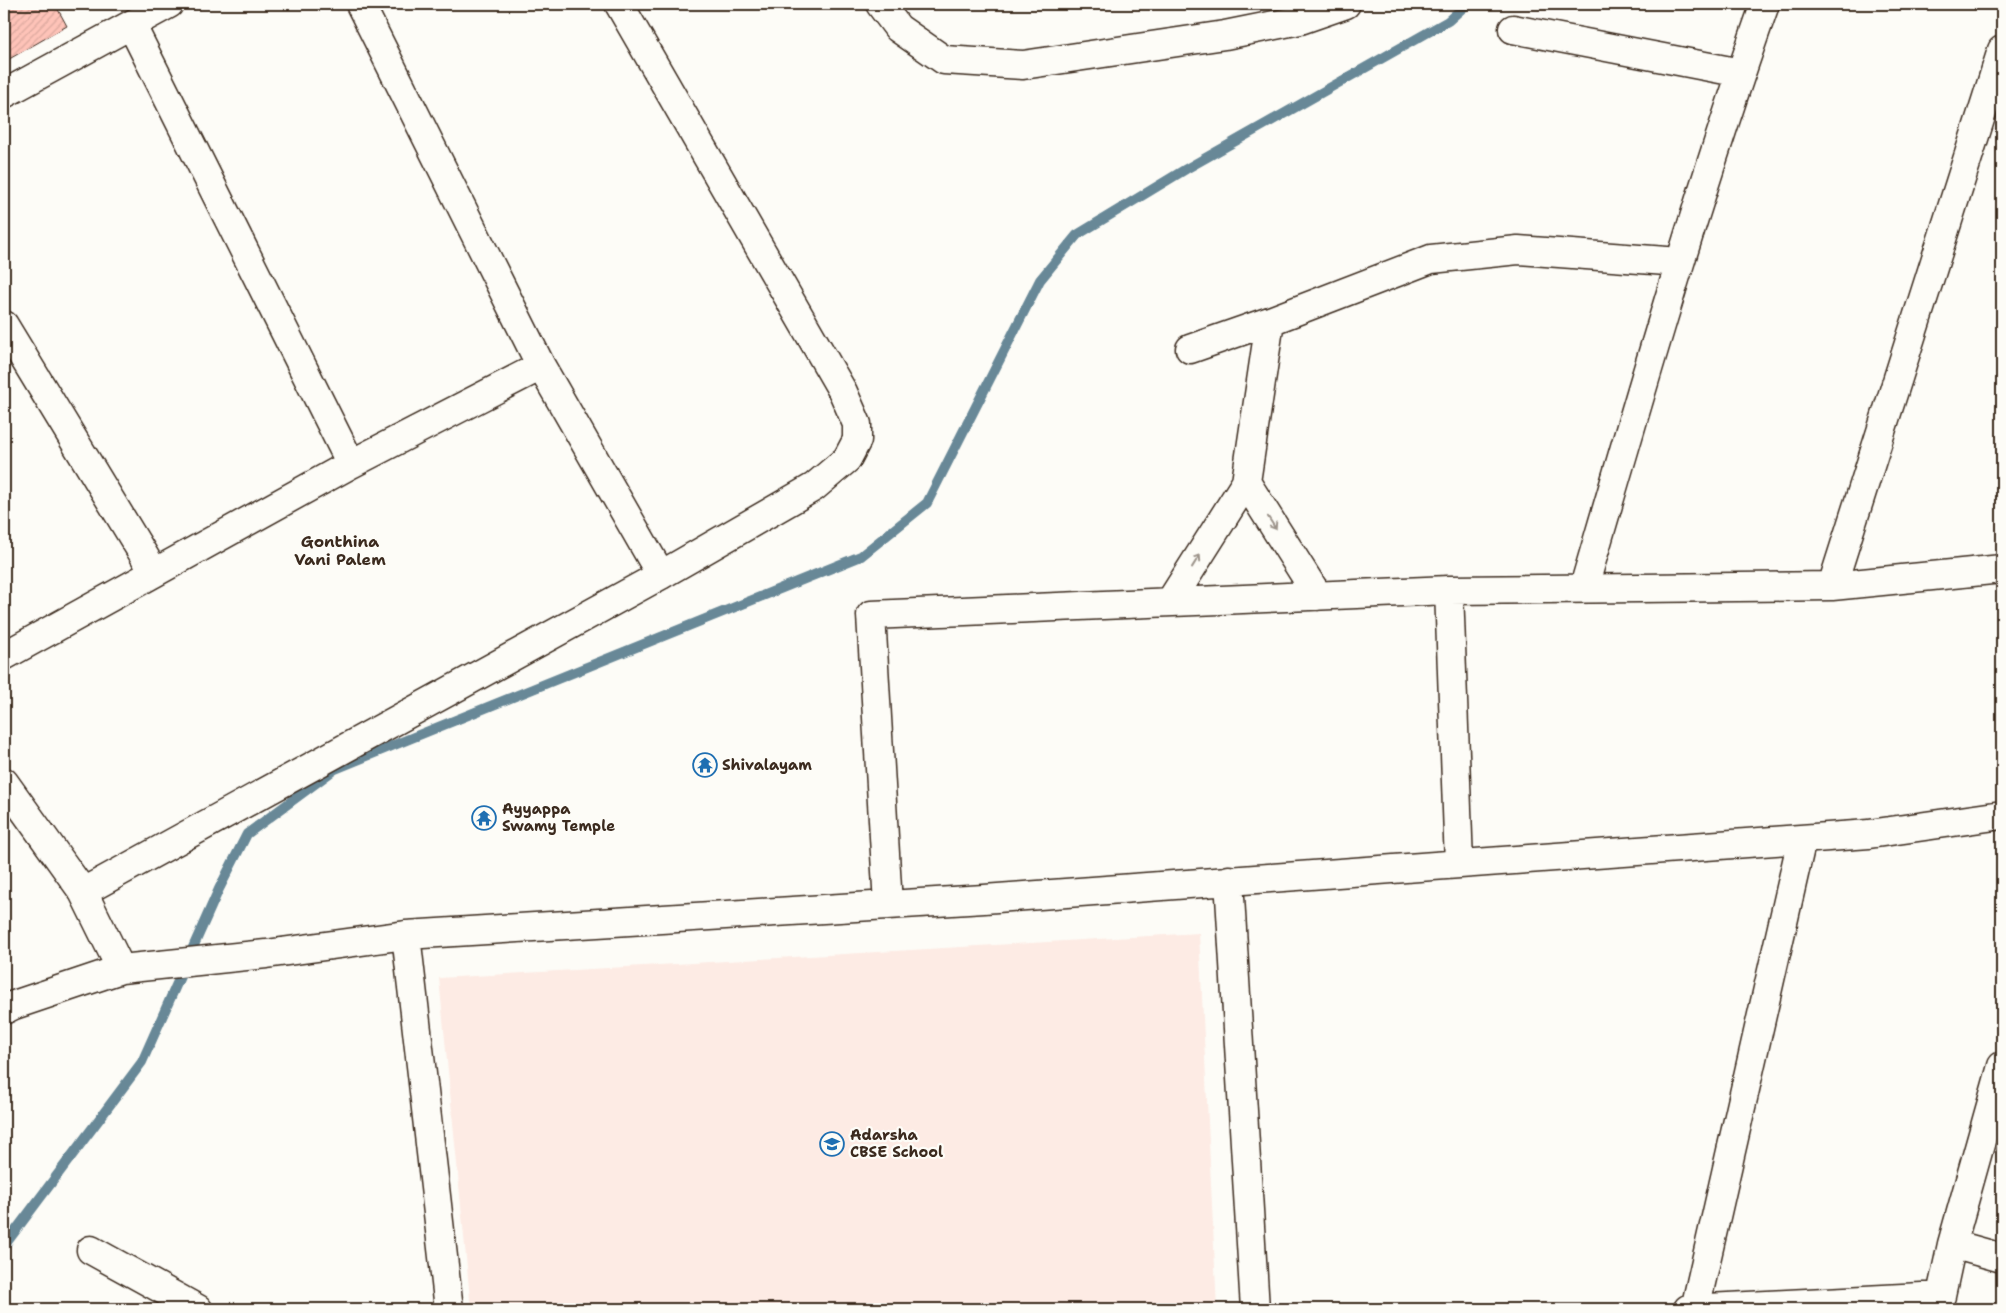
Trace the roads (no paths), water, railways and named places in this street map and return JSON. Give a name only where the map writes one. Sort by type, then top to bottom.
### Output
[{"type":"street","points":[[4,94],[132,26],[169,4]]},
{"type":"street","points":[[360,4],[541,366],[661,575]]},
{"type":"street","points":[[880,4],[898,28],[944,60],[1023,65],[1225,35],[1300,20],[1346,4]]},
{"type":"street","points":[[1584,587],[1680,262],[1741,73],[1766,4]]},
{"type":"street","points":[[83,892],[661,575],[814,487],[848,460],[857,440],[858,424],[843,392],[630,8]]},
{"type":"street","points":[[132,26],[351,464]]},
{"type":"street","points":[[1512,29],[1741,73]]},
{"type":"street","points":[[1832,586],[2002,50]]},
{"type":"street","points":[[1190,349],[1270,321],[1431,259],[1518,250],[1680,262]]},
{"type":"street","points":[[1170,602],[1246,482],[1270,321]]},
{"type":"street","points":[[4,325],[154,572]]},
{"type":"street","points":[[4,656],[351,464],[541,366]]},
{"type":"street","points":[[1246,482],[1318,596]]},
{"type":"street","points":[[888,905],[871,615],[1449,590],[1584,587],[1832,586],[2002,569]]},
{"type":"street","points":[[1449,590],[1459,864]]},
{"type":"street","points":[[4,782],[83,892],[121,969]]},
{"type":"street","points":[[4,1010],[121,969],[266,954],[406,935],[888,905],[1869,834],[2002,814]]},
{"type":"street","points":[[1695,1309],[1802,839]]},
{"type":"street","points":[[1229,880],[1255,1309]]},
{"type":"street","points":[[406,935],[449,1309]]},
{"type":"street","points":[[1688,1309],[1940,1303],[1952,1244],[2002,1066]]},
{"type":"street","points":[[1952,1244],[2002,1258]]},
{"type":"street","points":[[91,1250],[198,1309]]},
{"type":"waterway","points":[[4,1246],[142,1062],[219,889],[247,834],[335,769],[861,556],[927,503],[1040,280],[1077,235],[1186,169],[1448,21],[1467,4]]},
{"type":"place","name":"Shivalayam","points":[[705,765]]},
{"type":"place","name":"Ayyappa Swamy Temple","points":[[484,818]]},
{"type":"place","name":"Adarsha CBSE School","points":[[832,1144]]},
{"type":"district","name":"Gonthina Vani Palem","points":[[340,550]]}]
